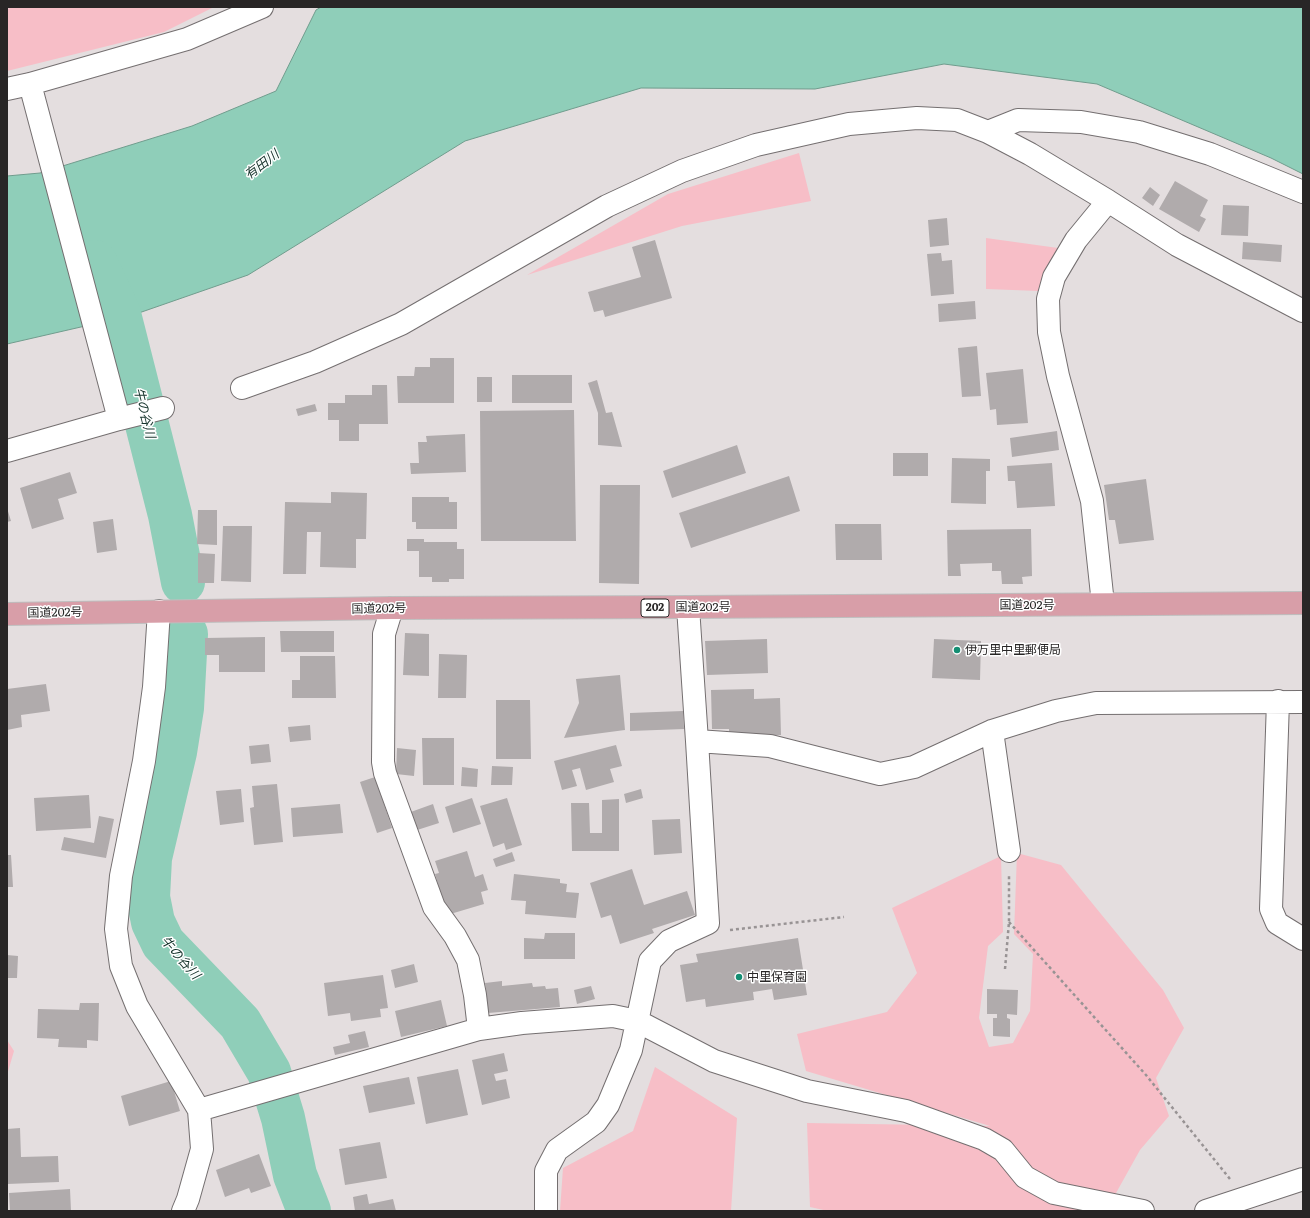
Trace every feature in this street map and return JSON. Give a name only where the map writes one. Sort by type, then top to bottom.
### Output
[{"type":"highway","name":"国道202号","points":[[7,614],[392,608],[688,608],[1303,603]]},
{"type":"street","points":[[7,89],[30,84],[187,39],[262,7]]},
{"type":"street","points":[[30,84],[119,419]]},
{"type":"street","points":[[242,388],[315,362],[401,324],[607,206],[682,171],[756,145],[849,124],[917,118],[957,120],[988,132],[1030,154],[1177,245],[1303,311]]},
{"type":"street","points":[[988,132],[1018,120],[1081,122],[1139,132],[1210,154],[1303,192]]},
{"type":"street","points":[[1103,604],[1092,501],[1058,376],[1049,332],[1048,299],[1054,277],[1076,240],[1108,201]]},
{"type":"street","points":[[7,451],[163,408]]},
{"type":"street","points":[[392,608],[384,634],[383,762],[385,773],[434,907],[455,936],[468,960],[475,995],[479,1029]]},
{"type":"street","points":[[546,1211],[546,1171],[557,1150],[596,1122],[608,1105],[631,1050],[650,961],[669,941],[708,923],[688,608]]},
{"type":"street","points":[[160,611],[154,687],[144,762],[121,876],[116,929],[122,966],[137,1006],[199,1110],[202,1149],[183,1211]]},
{"type":"street","points":[[1278,701],[1271,909],[1277,923],[1303,939]]},
{"type":"street","points":[[697,741],[770,746],[880,774],[914,767],[992,731],[1056,710],[1096,703],[1303,702]]},
{"type":"street","points":[[992,731],[1009,851]]},
{"type":"street","points":[[199,1110],[479,1029],[522,1023],[613,1016],[637,1021],[714,1061],[808,1091],[906,1111],[984,1139],[1003,1150],[1025,1177],[1054,1193],[1143,1211]]},
{"type":"street","points":[[1206,1211],[1303,1179]]},
{"type":"path","points":[[1005,969],[1009,922],[1009,851]]},
{"type":"path","points":[[708,923],[719,931],[844,917]]},
{"type":"path","points":[[1009,922],[1146,1075],[1245,1198]]},
{"type":"shaded area","points":[[13,7],[214,7],[164,32],[7,71],[7,9]]},
{"type":"shaded area","points":[[799,153],[811,201],[682,226],[527,275],[668,194]]},
{"type":"shaded area","points":[[986,238],[1058,248],[1039,291],[986,289]]},
{"type":"shaded area","points":[[1017,853],[1061,865],[1163,990],[1184,1028],[1156,1078],[1169,1116],[1140,1150],[1106,1211],[828,1211],[810,1207],[807,1123],[990,1126],[806,1071],[797,1034],[887,1012],[917,973],[892,908],[1001,856],[1003,932],[988,946],[979,1018],[989,1047],[1013,1043],[1030,1011],[1033,954],[1014,934]]},
{"type":"shaded area","points":[[7,1040],[14,1051],[7,1075]]},
{"type":"shaded area","points":[[655,1067],[737,1118],[731,1211],[560,1211],[563,1168],[633,1131]]},
{"type":"water","name":"有田川","points":[[321,7],[1303,7],[1303,174],[1271,158],[1097,84],[944,64],[815,89],[641,88],[465,141],[248,275],[133,315],[7,344],[7,176],[40,173],[192,126],[276,91],[316,10]]},
{"type":"building","points":[[1175,181],[1208,200],[1200,216],[1206,219],[1199,232],[1159,209]]},
{"type":"building","points":[[1150,187],[1160,195],[1153,206],[1142,198]]},
{"type":"building","points":[[1223,205],[1249,206],[1248,236],[1221,235]]},
{"type":"building","points":[[947,218],[949,245],[930,247],[928,220]]},
{"type":"building","points":[[655,240],[672,298],[605,317],[603,310],[594,312],[588,292],[641,277],[632,247]]},
{"type":"building","points":[[1243,242],[1282,245],[1281,262],[1242,259]]},
{"type":"building","points":[[941,253],[942,261],[952,260],[954,294],[931,296],[927,254]]},
{"type":"building","points":[[975,301],[976,319],[939,322],[938,304]]},
{"type":"building","points":[[977,346],[981,396],[962,397],[958,348]]},
{"type":"building","points":[[430,358],[454,358],[454,403],[398,403],[397,376],[414,376],[415,367],[430,367]]},
{"type":"building","points":[[1023,369],[1028,423],[997,425],[996,409],[990,410],[986,373]]},
{"type":"building","points":[[512,375],[572,375],[572,403],[512,403]]},
{"type":"building","points":[[477,377],[492,377],[492,402],[477,402]]},
{"type":"building","points":[[597,380],[606,413],[612,412],[622,447],[598,445],[598,413],[588,383]]},
{"type":"building","points":[[372,385],[387,385],[388,424],[359,424],[359,441],[339,441],[339,420],[328,420],[328,403],[345,403],[345,395],[372,395]]},
{"type":"building","points":[[315,404],[317,411],[298,416],[296,409]]},
{"type":"building","points":[[574,410],[576,541],[481,541],[480,411]]},
{"type":"building","points":[[1057,431],[1059,450],[1012,457],[1010,438]]},
{"type":"building","points":[[465,434],[466,472],[411,474],[410,463],[419,463],[418,442],[427,442],[426,436]]},
{"type":"building","points":[[737,445],[746,473],[672,498],[663,471]]},
{"type":"building","points":[[893,453],[928,453],[928,476],[893,476]]},
{"type":"building","points":[[952,458],[990,459],[990,471],[986,471],[986,504],[951,503]]},
{"type":"building","points":[[1052,463],[1055,506],[1017,508],[1015,481],[1008,481],[1007,466]]},
{"type":"building","points":[[70,472],[77,493],[58,499],[64,519],[32,529],[20,488]]},
{"type":"building","points":[[789,476],[800,511],[691,548],[679,513]]},
{"type":"building","points":[[1146,479],[1154,540],[1119,544],[1115,520],[1109,520],[1104,485]]},
{"type":"building","points":[[600,485],[640,485],[639,584],[599,583]]},
{"type":"building","points":[[331,492],[367,493],[366,539],[356,539],[356,568],[320,567],[321,532],[307,532],[306,574],[283,574],[285,502],[331,503]]},
{"type":"building","points":[[412,497],[449,497],[449,502],[457,502],[457,529],[416,529],[416,522],[412,522]]},
{"type":"building","points":[[7,508],[11,521],[7,522]]},
{"type":"building","points":[[198,510],[217,510],[217,545],[197,544]]},
{"type":"building","points":[[113,519],[117,550],[97,553],[93,522]]},
{"type":"building","points":[[835,524],[881,524],[882,560],[836,560]]},
{"type":"building","points":[[223,526],[252,526],[251,582],[221,581]]},
{"type":"building","points":[[1031,529],[1032,576],[1022,577],[1023,584],[1002,584],[1001,571],[992,571],[992,563],[960,564],[961,576],[948,576],[947,530]]},
{"type":"building","points":[[407,539],[424,539],[424,542],[457,542],[457,549],[464,549],[464,579],[449,579],[449,582],[432,582],[432,577],[419,577],[419,551],[407,551]]},
{"type":"building","points":[[198,553],[215,554],[214,583],[198,583]]},
{"type":"building","points":[[280,631],[334,631],[334,652],[281,652]]},
{"type":"building","points":[[405,633],[429,634],[429,676],[403,675]]},
{"type":"building","points":[[265,637],[265,672],[219,672],[219,655],[205,655],[205,638]]},
{"type":"building","points":[[767,639],[768,673],[707,675],[705,641]]},
{"type":"building","points":[[934,639],[981,641],[980,680],[932,678]]},
{"type":"building","points":[[439,654],[467,655],[466,698],[438,698]]},
{"type":"building","points":[[300,656],[335,656],[336,698],[292,698],[292,680],[300,680]]},
{"type":"building","points":[[620,675],[625,730],[564,738],[579,703],[576,679]]},
{"type":"building","points":[[46,684],[50,711],[21,715],[22,727],[7,730],[7,689]]},
{"type":"building","points":[[754,689],[754,699],[780,698],[781,735],[729,737],[729,729],[712,729],[711,690]]},
{"type":"building","points":[[496,700],[530,700],[531,759],[496,759]]},
{"type":"building","points":[[683,711],[684,729],[630,731],[630,713]]},
{"type":"building","points":[[310,725],[311,740],[290,742],[288,727]]},
{"type":"building","points":[[422,738],[454,738],[454,785],[423,785]]},
{"type":"building","points":[[269,744],[271,762],[251,764],[249,746]]},
{"type":"building","points":[[616,745],[622,766],[610,769],[614,782],[586,790],[580,768],[572,770],[577,786],[562,790],[554,761]]},
{"type":"building","points":[[397,748],[416,750],[414,776],[396,774]]},
{"type":"building","points":[[492,766],[513,767],[512,785],[491,785]]},
{"type":"building","points":[[462,767],[478,769],[477,787],[461,786]]},
{"type":"building","points":[[375,777],[392,828],[377,833],[360,782]]},
{"type":"building","points":[[277,784],[283,842],[254,845],[250,808],[254,807],[252,786]]},
{"type":"building","points":[[241,789],[244,822],[220,825],[216,791]]},
{"type":"building","points":[[641,789],[643,798],[626,803],[624,794]]},
{"type":"building","points":[[89,795],[91,828],[36,831],[34,798]]},
{"type":"building","points":[[472,798],[481,824],[453,833],[445,807]]},
{"type":"building","points":[[507,798],[522,845],[506,850],[504,843],[493,847],[480,806]]},
{"type":"building","points":[[619,799],[619,851],[572,851],[571,803],[589,803],[590,833],[602,833],[602,800]]},
{"type":"building","points":[[340,804],[343,833],[293,837],[291,808]]},
{"type":"building","points":[[433,804],[439,823],[414,831],[408,813]]},
{"type":"building","points":[[99,816],[114,819],[106,858],[61,850],[64,837],[94,843]]},
{"type":"building","points":[[680,819],[682,853],[654,855],[652,820]]},
{"type":"building","points":[[467,851],[475,877],[483,874],[488,890],[481,892],[484,904],[447,915],[435,874],[439,873],[435,861]]},
{"type":"building","points":[[512,852],[515,861],[496,867],[493,859]]},
{"type":"building","points":[[7,855],[11,855],[13,887],[7,887]]},
{"type":"building","points":[[632,869],[644,905],[687,891],[695,915],[652,929],[654,933],[620,944],[611,915],[601,918],[590,883]]},
{"type":"building","points":[[514,874],[560,879],[560,883],[567,884],[566,892],[579,893],[576,918],[525,914],[526,901],[511,900]]},
{"type":"building","points":[[545,933],[575,933],[575,959],[524,959],[524,938],[544,939]]},
{"type":"building","points":[[798,938],[807,995],[774,1000],[772,989],[753,992],[754,1000],[706,1007],[705,999],[686,1002],[680,965],[698,962],[696,954]]},
{"type":"building","points":[[7,955],[18,956],[17,978],[7,978]]},
{"type":"building","points":[[414,964],[418,982],[395,988],[391,970]]},
{"type":"building","points":[[383,975],[388,1008],[380,1009],[381,1017],[351,1021],[350,1013],[328,1016],[324,983]]},
{"type":"building","points":[[502,981],[502,986],[532,983],[533,987],[545,986],[546,989],[558,988],[560,1007],[488,1013],[485,983]]},
{"type":"building","points":[[591,986],[595,999],[577,1004],[574,990]]},
{"type":"building","points":[[987,989],[1018,990],[1017,1015],[1007,1014],[1007,1018],[1010,1019],[1010,1037],[993,1036],[993,1018],[997,1018],[997,1014],[987,1014]]},
{"type":"building","points":[[441,1000],[447,1026],[401,1037],[395,1011]]},
{"type":"building","points":[[80,1003],[99,1003],[98,1041],[87,1040],[87,1048],[58,1047],[59,1039],[37,1038],[38,1009],[79,1010]]},
{"type":"building","points":[[365,1031],[369,1047],[335,1055],[333,1047],[350,1043],[348,1035]]},
{"type":"building","points":[[504,1053],[508,1071],[494,1074],[496,1081],[506,1079],[510,1098],[482,1105],[472,1060]]},
{"type":"building","points":[[458,1069],[468,1115],[426,1124],[417,1077]]},
{"type":"building","points":[[409,1077],[415,1104],[369,1113],[363,1086]]},
{"type":"building","points":[[171,1081],[180,1111],[129,1126],[121,1096]]},
{"type":"building","points":[[20,1128],[21,1157],[58,1156],[59,1182],[7,1184],[7,1129]]},
{"type":"building","points":[[380,1142],[387,1178],[345,1185],[339,1149]]},
{"type":"building","points":[[259,1154],[271,1186],[251,1193],[249,1188],[225,1197],[216,1170]]},
{"type":"building","points":[[70,1189],[71,1211],[10,1211],[9,1193]]},
{"type":"building","points":[[367,1194],[369,1204],[393,1199],[396,1211],[355,1211],[353,1197]]},
{"type":"waterway","name":"牛の谷川","points":[[95,262],[119,314],[170,515],[183,582]]},
{"type":"waterway","name":"牛の谷川","points":[[186,634],[182,708],[175,752],[150,858],[148,897],[153,922],[163,943],[240,1023],[269,1072],[283,1118],[295,1175],[309,1211]]},
{"type":"place","name":"伊万里中里郵便局","points":[[957,650]]},
{"type":"place","name":"中里保育園","points":[[739,977]]}]
